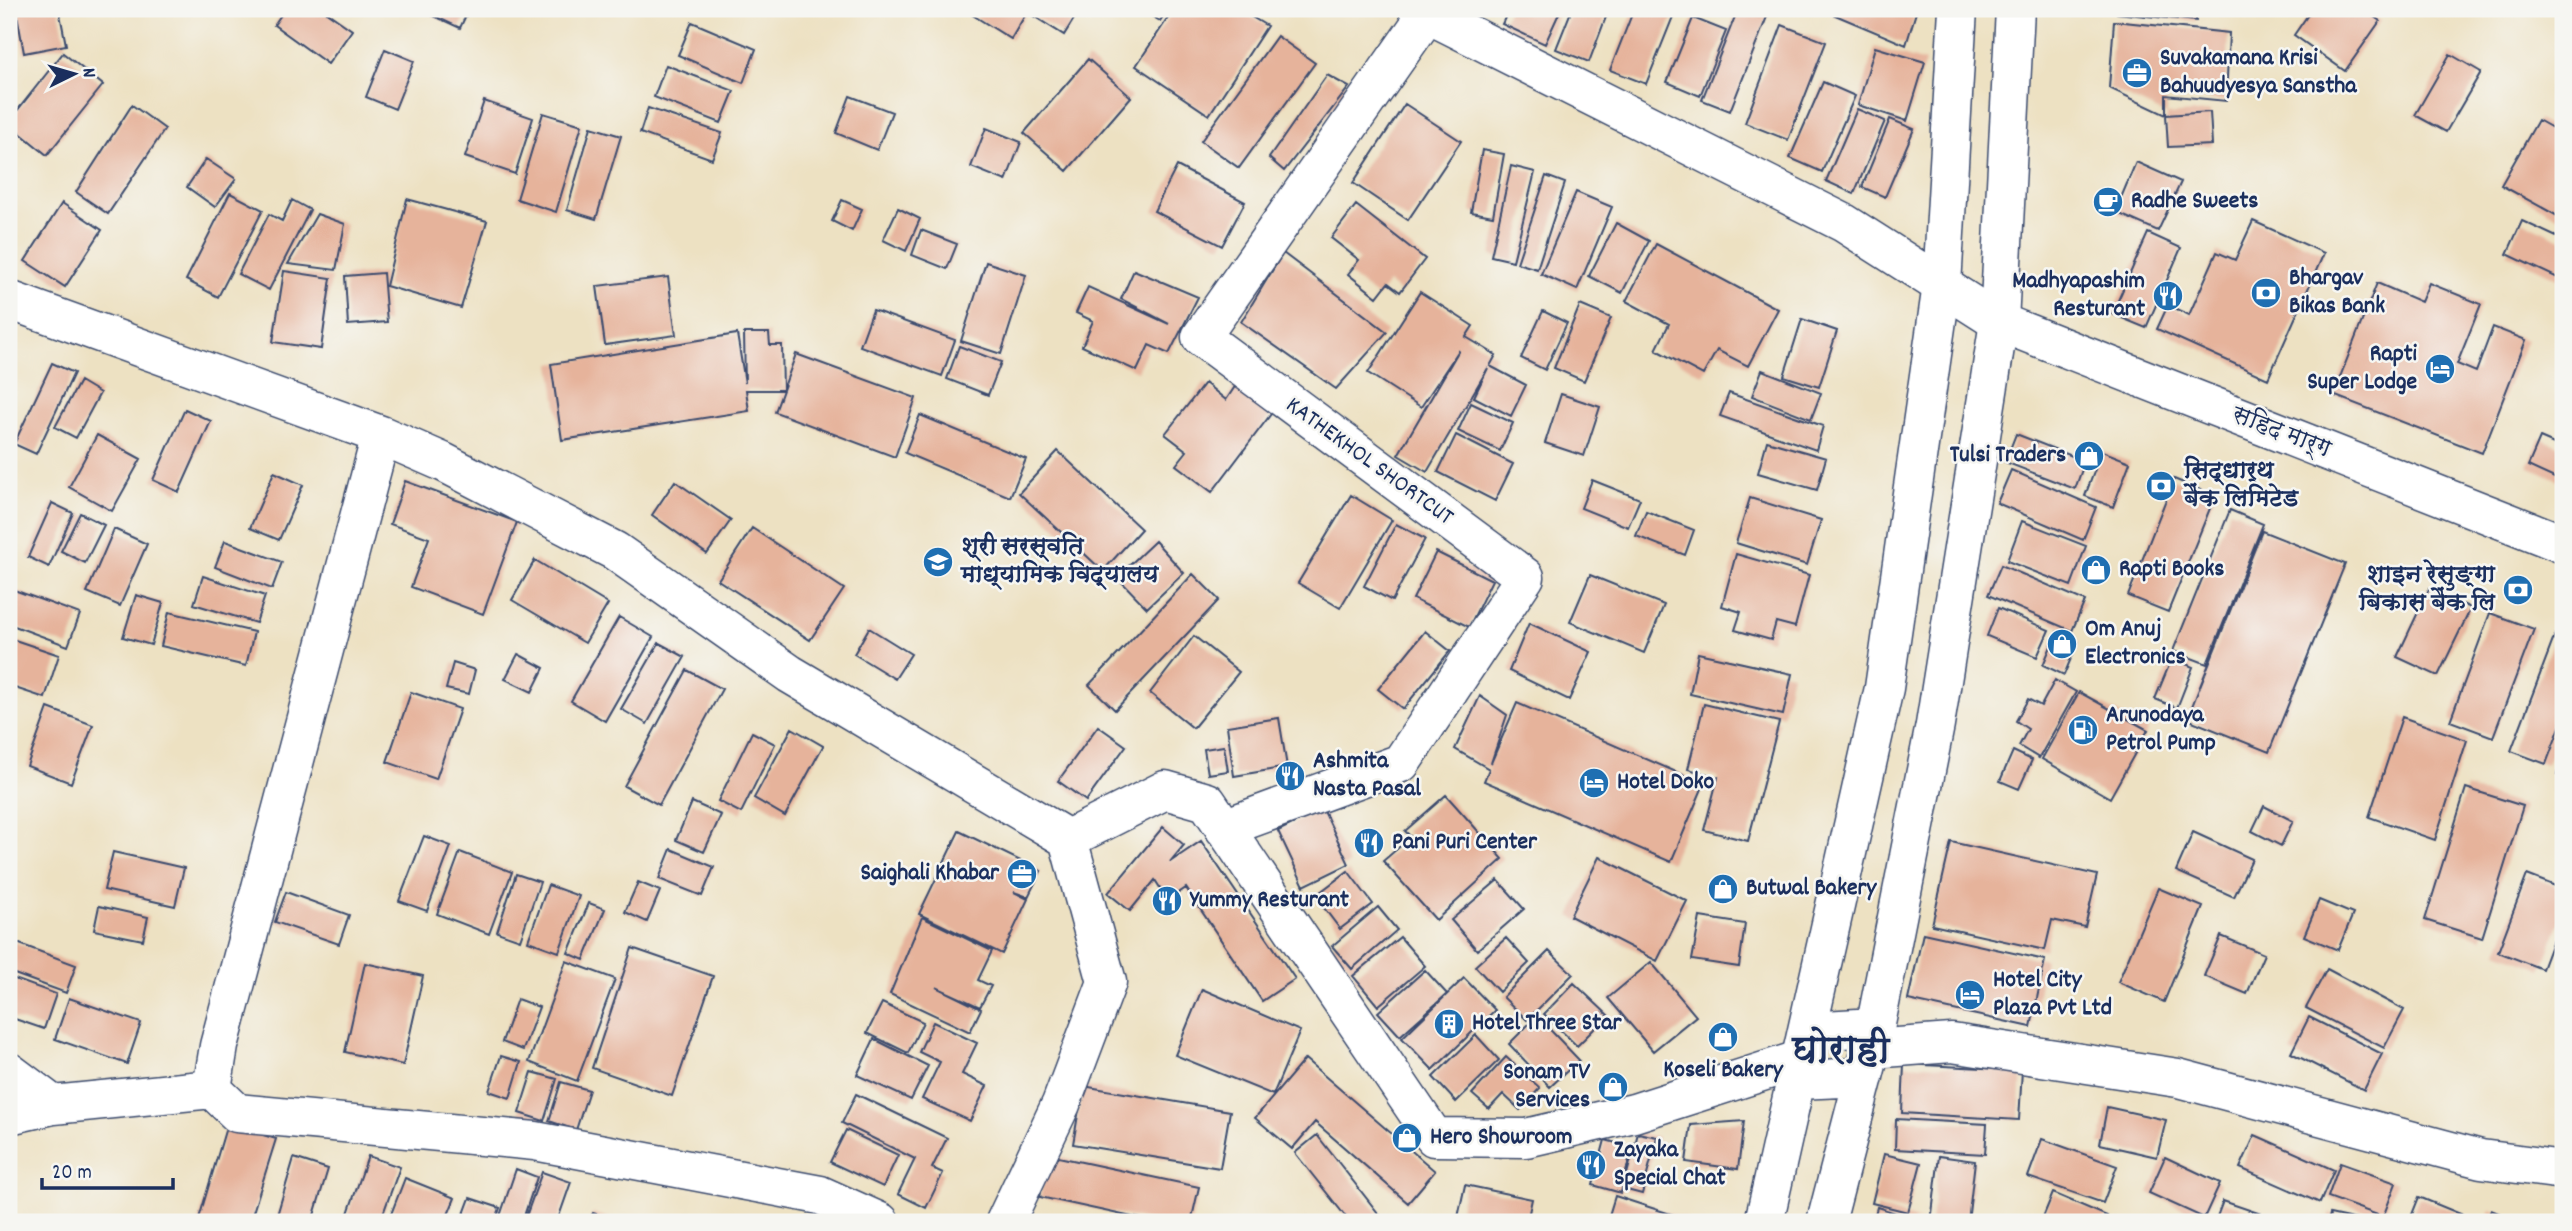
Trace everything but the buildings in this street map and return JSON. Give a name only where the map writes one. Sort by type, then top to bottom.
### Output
[{"type":"street","points":[[1764,1222],[1884,688],[1942,285],[1958,9]]},
{"type":"street","points":[[1826,1222],[1870,1051],[1935,725],[1999,322],[2015,9]]},
{"type":"street","name":"सहिद मार्ग","points":[[1423,11],[1844,223],[1999,322],[2563,544]]},
{"type":"street","name":"KATHEKHOL SHORTCUT","points":[[1224,828],[1401,763],[1525,577],[1201,337],[1423,11]]},
{"type":"street","points":[[9,300],[381,435],[443,462],[615,551],[790,674],[1068,839],[1107,982],[1061,1104],[1005,1222]]},
{"type":"street","points":[[212,1089],[219,1046],[381,435]]},
{"type":"street","points":[[1068,839],[1165,790],[1207,802],[1434,1137],[1526,1138],[1634,1113],[1802,1057],[1952,1043],[2178,1078],[2481,1159],[2563,1170]]},
{"type":"street","points":[[1802,1057],[1870,1051]]},
{"type":"street","points":[[9,1072],[53,1105]]},
{"type":"street","points":[[9,1115],[53,1105],[212,1089],[237,1112],[535,1141],[820,1195],[880,1222]]},
{"type":"place","name":"Suvakamana Krisi Bahuudyesya Sanstha","points":[[2137,73]]},
{"type":"place","name":"Radhe Sweets","points":[[2108,202]]},
{"type":"place","name":"Bhargav Bikas Bank","points":[[2266,293]]},
{"type":"place","name":"Madhyapashim Resturant","points":[[2168,296]]},
{"type":"place","name":"Rapti Super Lodge","points":[[2440,369]]},
{"type":"place","name":"Tulsi Traders","points":[[2089,456]]},
{"type":"place","name":"सिद्धार्थ बैंक लिमिटेड","points":[[2161,486]]},
{"type":"place","name":"श्री सरस्वति माध्यामिक विद्यालय","points":[[938,562]]},
{"type":"place","name":"Rapti Books","points":[[2096,570]]},
{"type":"place","name":"शाइन रेसुङ्गा बिकास बैंक लि","points":[[2518,590]]},
{"type":"place","name":"Om Anuj Electronics","points":[[2062,644]]},
{"type":"place","name":"Arunodaya Petrol Pump","points":[[2083,730]]},
{"type":"place","name":"Ashmita Nasta Pasal","points":[[1290,776]]},
{"type":"place","name":"Hotel Doko","points":[[1594,783]]},
{"type":"place","name":"Pani Puri Center","points":[[1369,843]]},
{"type":"place","name":"Saighali Khabar","points":[[1022,874]]},
{"type":"place","name":"Butwal Bakery","points":[[1723,889]]},
{"type":"place","name":"Yummy Resturant","points":[[1167,901]]},
{"type":"place","name":"Hotel City Plaza Pvt Ltd","points":[[1970,995]]},
{"type":"place","name":"Hotel Three Star","points":[[1449,1024]]},
{"type":"place","name":"Koseli Bakery","points":[[1723,1037]]},
{"type":"place","name":"Sonam TV Services","points":[[1613,1087]]},
{"type":"place","name":"Hero Showroom","points":[[1407,1138]]},
{"type":"place","name":"Zayaka Special Chat","points":[[1591,1165]]},
{"type":"district","name":"घोराही","points":[[1841,1053]]}]
